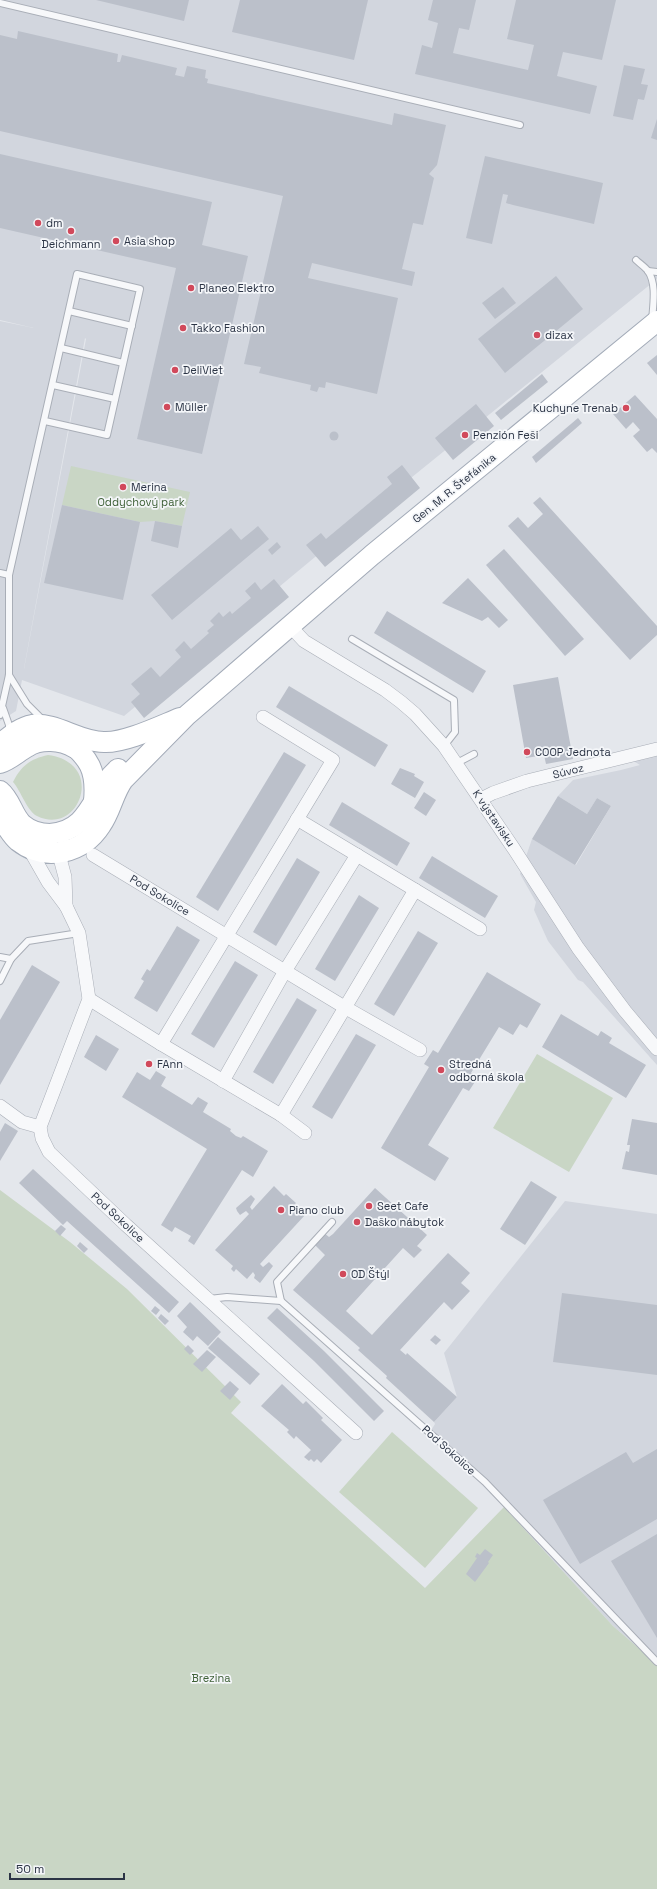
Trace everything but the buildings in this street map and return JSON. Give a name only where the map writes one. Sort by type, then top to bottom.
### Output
[{"type":"main road","name":"Gen. M. R. Štefánika","points":[[157,736],[186,716],[372,555],[654,324]]},
{"type":"main road","points":[[0,784],[5,751],[19,730],[32,725],[51,727],[90,741],[105,742],[157,736]]},
{"type":"main road","points":[[51,727],[78,749],[89,762],[96,784],[94,800]]},
{"type":"main road","points":[[5,751],[42,742],[62,743],[93,754],[104,754],[121,750],[157,736]]},
{"type":"main road","points":[[0,791],[6,796],[14,813],[22,824],[33,831],[46,834],[59,833],[69,830],[80,823],[89,812],[94,800],[106,781],[157,736]]},
{"type":"main road","points":[[1,815],[8,830],[17,840],[28,847],[49,853],[77,852],[95,834],[103,823],[116,790],[157,736]]},
{"type":"street","name":"K výstavisku","points":[[290,626],[304,641],[396,698],[415,714],[444,746],[481,799],[578,948],[625,1011],[657,1049]]},
{"type":"street","points":[[161,1044],[333,760],[263,717]]},
{"type":"street","name":"Súvoz","points":[[481,799],[527,780],[657,749]]},
{"type":"street","points":[[297,819],[480,929]]},
{"type":"street","points":[[66,906],[65,877],[77,852],[69,830]]},
{"type":"street","points":[[0,1106],[22,1122],[40,1127],[89,999],[79,933],[66,906],[48,882],[28,847]]},
{"type":"street","name":"Pod Sokolice","points":[[77,852],[227,935],[346,1008],[420,1050]]},
{"type":"street","points":[[222,1081],[285,970],[357,855]]},
{"type":"street","points":[[281,1115],[415,890]]},
{"type":"street","points":[[89,999],[222,1081],[281,1115],[305,1132]]},
{"type":"street","name":"Pod Sokolice","points":[[40,1127],[42,1138],[49,1152],[126,1225],[356,1433]]},
{"type":"lane","points":[[0,3],[520,125]]},
{"type":"lane","points":[[636,260],[648,271],[654,296],[654,324]]},
{"type":"lane","points":[[648,271],[657,272]]},
{"type":"lane","points":[[0,715],[3,708],[9,675],[10,575],[77,274],[140,289],[107,435],[45,421]]},
{"type":"lane","points":[[69,312],[132,326]]},
{"type":"lane","points":[[61,348],[124,362]]},
{"type":"lane","points":[[53,385],[115,399]]},
{"type":"lane","points":[[0,573],[10,575]]},
{"type":"lane","points":[[352,639],[454,700],[455,732],[444,746]]},
{"type":"lane","points":[[9,675],[27,704],[51,727]]},
{"type":"lane","points":[[3,708],[9,725],[5,751]]},
{"type":"lane","points":[[457,763],[474,754]]},
{"type":"lane","points":[[0,981],[11,959],[28,940],[79,933]]},
{"type":"lane","points":[[0,957],[11,959]]},
{"type":"lane","points":[[209,1299],[227,1297],[281,1301],[277,1282],[332,1222]]},
{"type":"lane","name":"Pod Sokolice","points":[[281,1301],[485,1482],[657,1662]]},
{"type":"shaded area","name":"Merina","points":[[0,0],[657,0],[657,279],[380,503],[124,716],[22,680],[16,711],[0,721],[0,321],[34,328],[0,320]],"holes":[[[85,338],[86,339],[24,669]]]},
{"type":"shaded area","points":[[657,742],[657,1065],[583,982],[578,980],[548,941],[534,910],[536,902],[520,874],[532,839],[576,865],[611,806],[597,798],[587,814],[558,796],[573,780],[640,765],[627,757],[643,747]]},
{"type":"shaded area","points":[[565,1201],[657,1214],[657,1664],[613,1626],[504,1507],[430,1432],[435,1424],[434,1422],[457,1397],[444,1353]]},
{"type":"green space","name":"Oddychový park","points":[[71,466],[190,492],[182,526],[155,521],[140,522],[62,505]]},
{"type":"green space","points":[[48,755],[66,761],[77,771],[82,783],[80,796],[74,808],[65,816],[52,820],[37,816],[33,813],[13,782],[23,767],[31,761]]},
{"type":"green space","points":[[537,1054],[613,1098],[569,1172],[493,1128]]},
{"type":"green space","name":"Brezina","points":[[0,1190],[70,1242],[127,1289],[241,1402],[231,1413],[425,1588],[504,1507],[613,1626],[657,1664],[657,1889],[0,1889]]},
{"type":"green space","points":[[392,1432],[478,1508],[425,1568],[339,1492]]},
{"type":"place","name":"dm","points":[[38,223]]},
{"type":"place","name":"Deichmann","points":[[71,231]]},
{"type":"place","name":"Asia shop","points":[[116,241]]},
{"type":"place","name":"Planeo Elektro","points":[[191,288]]},
{"type":"place","name":"Takko Fashion","points":[[183,328]]},
{"type":"place","name":"dizax","points":[[537,335]]},
{"type":"place","name":"DeliViet","points":[[175,370]]},
{"type":"place","name":"Müller","points":[[167,407]]},
{"type":"place","name":"Kuchyne Trenab","points":[[626,408]]},
{"type":"place","name":"Penzión Feši","points":[[465,435]]},
{"type":"place","name":"Merina","points":[[123,487]]},
{"type":"place","name":"COOP Jednota","points":[[527,752]]},
{"type":"place","name":"FAnn","points":[[149,1064]]},
{"type":"place","name":"Stredná odborná škola","points":[[441,1070]]},
{"type":"place","name":"Seet Cafe","points":[[369,1206]]},
{"type":"place","name":"Piano club","points":[[281,1210]]},
{"type":"place","name":"Daško nábytok","points":[[357,1222]]},
{"type":"place","name":"OD Štýl","points":[[343,1274]]}]
